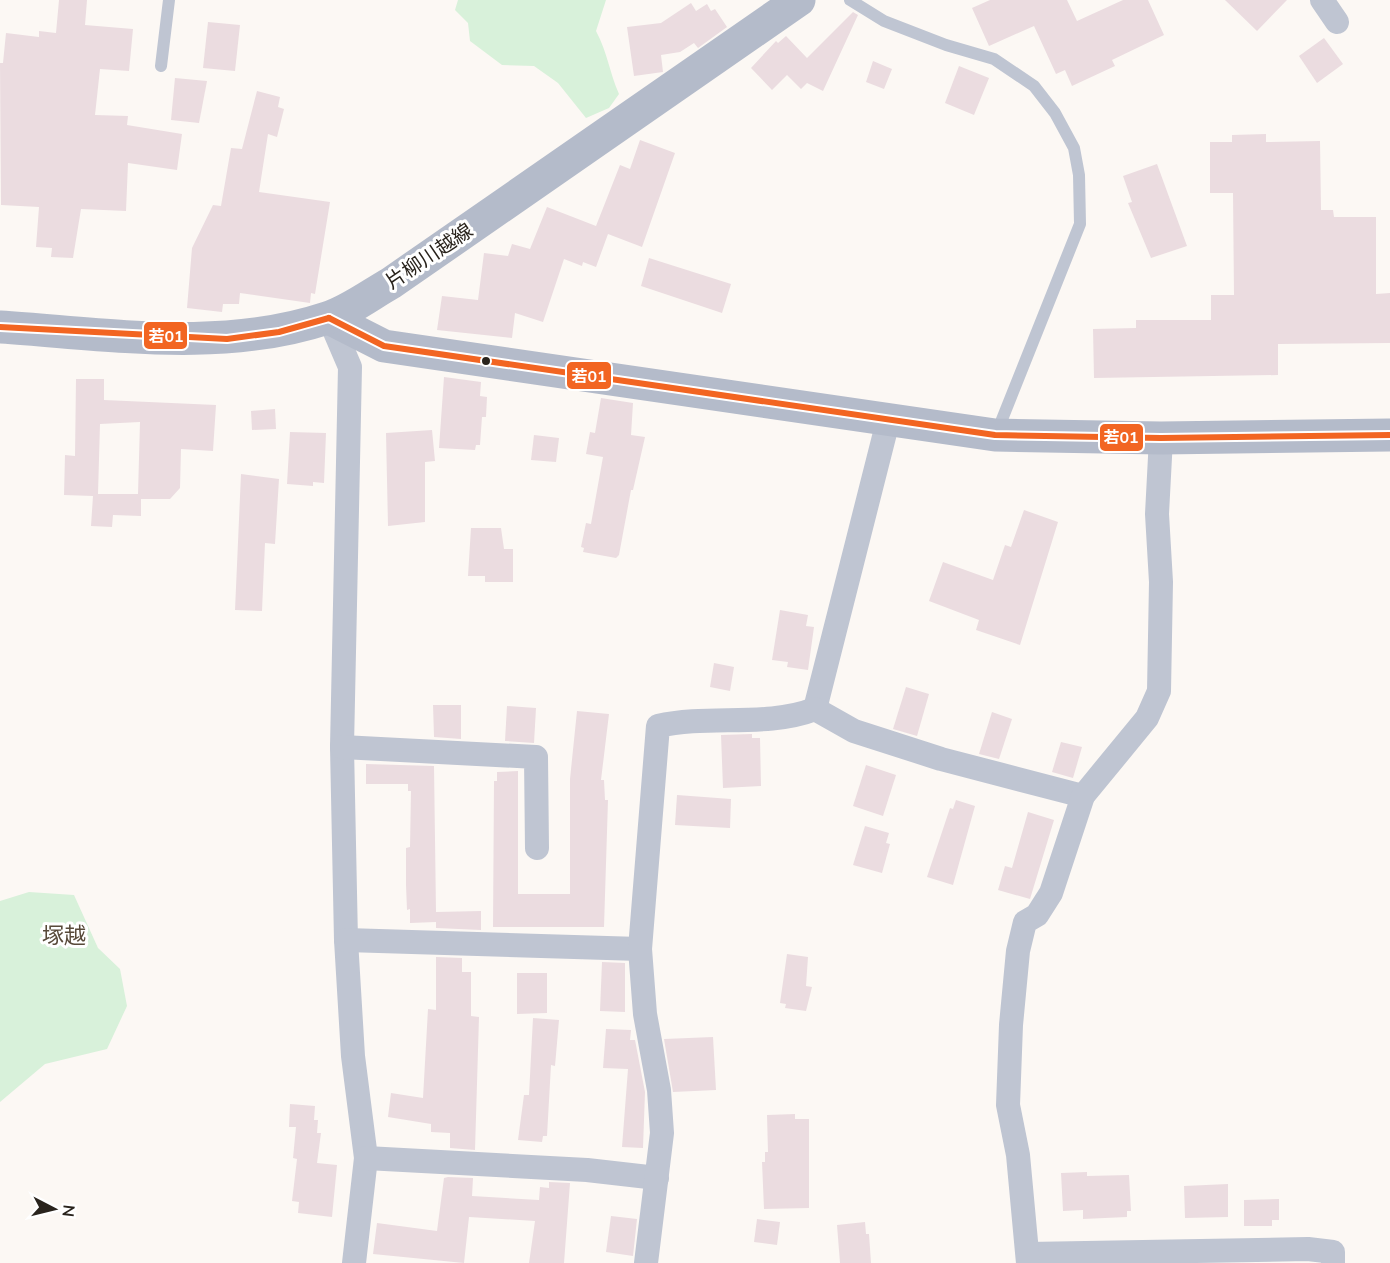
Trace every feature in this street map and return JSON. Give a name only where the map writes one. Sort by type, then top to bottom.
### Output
[{"type":"street","name":"片柳川越線","points":[[0,327],[227,339],[279,332],[329,318],[391,283],[799,0]]},
{"type":"street","points":[[1322,0],[1336,22]]},
{"type":"street","points":[[329,318],[384,346],[995,435],[1161,438],[1390,435]]},
{"type":"street","points":[[329,318],[350,367],[342,747],[346,940],[353,1056],[366,1158],[354,1263]]},
{"type":"street","points":[[815,709],[888,421]]},
{"type":"street","points":[[1161,438],[1157,514],[1161,606],[1159,691],[1147,718],[1083,796],[1051,893],[1037,915],[1024,922],[1018,951],[1011,1025],[1008,1105],[1018,1155],[1028,1259],[1308,1249],[1333,1252],[1333,1263]]},
{"type":"street","points":[[815,709],[854,731],[941,759],[1083,796]]},
{"type":"street","points":[[646,1263],[662,1133],[659,1090],[645,1014],[640,949],[658,726],[684,720],[794,717],[815,709]]},
{"type":"street","points":[[342,747],[536,758],[537,848]]},
{"type":"street","points":[[346,940],[640,949]]},
{"type":"street","points":[[366,1158],[587,1170],[657,1178]]},
{"type":"lane","points":[[161,66],[169,0]]},
{"type":"lane","points":[[850,0],[884,21],[946,45],[994,59],[1034,86],[1055,113],[1074,148],[1079,175],[1080,224],[995,435]]},
{"type":"green space","points":[[458,0],[606,0],[596,31],[619,94],[609,108],[586,118],[558,83],[534,66],[502,65],[470,41],[468,23],[455,10]]},
{"type":"green space","points":[[29,892],[74,895],[98,948],[120,969],[127,1006],[107,1049],[45,1064],[0,1102],[0,901]]},
{"type":"building","points":[[59,0],[87,0],[85,25],[133,29],[129,71],[100,69],[95,115],[128,116],[127,125],[182,134],[177,170],[128,163],[126,211],[81,209],[73,258],[51,257],[52,248],[36,247],[39,207],[1,205],[0,63],[3,63],[6,33],[39,37],[39,31],[56,33]]},
{"type":"building","points":[[990,0],[1067,0],[1077,21],[1123,0],[1148,0],[1164,35],[1112,60],[1115,66],[1072,86],[1065,70],[1056,74],[1034,26],[989,46],[972,8]]},
{"type":"building","points":[[1225,0],[1287,0],[1257,31]]},
{"type":"building","points":[[691,3],[696,11],[707,4],[711,11],[715,9],[727,27],[698,48],[694,43],[680,52],[661,55],[663,72],[634,76],[627,27],[661,23]]},
{"type":"building","points":[[853,12],[858,15],[823,91],[807,83],[801,89],[787,75],[772,90],[751,68],[776,41],[778,43],[786,36],[807,58]]},
{"type":"building","points":[[208,22],[240,25],[235,71],[203,68]]},
{"type":"building","points":[[1324,38],[1343,64],[1317,83],[1299,56]]},
{"type":"building","points":[[873,61],[892,69],[884,89],[866,82]]},
{"type":"building","points":[[959,66],[989,78],[974,115],[945,103]]},
{"type":"building","points":[[175,78],[207,81],[199,123],[171,120]]},
{"type":"building","points":[[257,91],[280,97],[278,107],[284,109],[277,137],[268,134],[259,192],[330,202],[315,294],[311,293],[310,303],[240,293],[239,304],[223,304],[222,312],[187,308],[192,248],[213,205],[221,206],[231,148],[242,149]]},
{"type":"building","points":[[1266,134],[1266,142],[1320,141],[1321,210],[1333,210],[1334,217],[1376,217],[1376,294],[1390,293],[1390,343],[1278,344],[1278,375],[1094,378],[1093,329],[1136,328],[1136,320],[1211,320],[1211,295],[1234,295],[1233,193],[1210,193],[1210,142],[1232,142],[1232,135]]},
{"type":"building","points":[[640,140],[675,153],[642,247],[608,234],[596,267],[583,262],[582,266],[564,259],[543,322],[515,313],[512,338],[437,330],[442,296],[478,300],[484,253],[508,256],[512,244],[530,249],[547,207],[596,226],[620,165],[630,169]]},
{"type":"building","points":[[1157,164],[1187,246],[1151,258],[1128,203],[1132,202],[1123,176]]},
{"type":"building","points":[[649,258],[731,284],[722,313],[641,286]]},
{"type":"building","points":[[444,377],[481,382],[480,396],[487,397],[486,417],[482,417],[480,445],[476,445],[475,450],[439,448]]},
{"type":"building","points":[[76,379],[104,379],[104,400],[216,405],[213,451],[181,449],[180,488],[170,499],[141,499],[141,516],[113,515],[112,527],[91,526],[93,496],[64,495],[65,455],[75,456]],"holes":[[[140,422],[138,494],[98,494],[100,424]]]},
{"type":"building","points":[[601,398],[633,403],[631,435],[645,437],[633,490],[631,490],[619,555],[616,558],[583,552],[584,548],[581,547],[586,523],[591,524],[603,457],[586,454],[590,432],[595,433]]},
{"type":"building","points":[[275,409],[276,429],[252,430],[251,411]]},
{"type":"building","points":[[432,430],[435,461],[425,462],[425,522],[388,526],[386,433]]},
{"type":"building","points":[[290,432],[326,433],[324,483],[313,482],[313,486],[287,484]]},
{"type":"building","points":[[534,435],[559,438],[556,462],[531,460]]},
{"type":"building","points":[[241,474],[279,479],[275,544],[265,543],[262,611],[235,610]]},
{"type":"building","points":[[1024,510],[1058,522],[1020,645],[976,630],[979,620],[929,601],[943,562],[993,580],[1005,545],[1011,547]]},
{"type":"building","points":[[471,528],[501,528],[504,549],[513,549],[513,582],[485,582],[485,576],[468,576]]},
{"type":"building","points":[[780,610],[808,615],[806,626],[814,627],[808,670],[787,667],[788,662],[772,660]]},
{"type":"building","points":[[714,663],[734,667],[730,691],[710,687]]},
{"type":"building","points":[[906,687],[929,694],[917,736],[893,729]]},
{"type":"building","points":[[433,705],[461,705],[461,739],[434,737]]},
{"type":"building","points":[[507,706],[536,708],[534,743],[505,741]]},
{"type":"building","points":[[577,711],[609,714],[601,780],[604,780],[605,800],[608,800],[604,927],[493,927],[494,781],[497,781],[497,772],[518,771],[518,894],[570,894],[570,779]]},
{"type":"building","points":[[992,712],[1012,719],[999,759],[979,754]]},
{"type":"building","points":[[752,734],[752,738],[760,738],[761,786],[723,788],[721,735]]},
{"type":"building","points":[[1061,742],[1082,747],[1073,778],[1052,772]]},
{"type":"building","points":[[366,764],[434,766],[436,912],[481,911],[481,930],[436,928],[436,922],[410,923],[410,909],[407,910],[406,848],[410,847],[411,791],[408,791],[408,784],[366,784]]},
{"type":"building","points":[[866,765],[896,775],[883,816],[853,806]]},
{"type":"building","points":[[677,795],[731,799],[730,828],[675,825]]},
{"type":"building","points":[[956,800],[975,806],[953,885],[927,877],[950,808],[953,809]]},
{"type":"building","points":[[1028,812],[1054,820],[1030,899],[998,890],[1005,866],[1012,868]]},
{"type":"building","points":[[865,826],[889,833],[886,843],[890,844],[882,873],[853,865]]},
{"type":"building","points":[[787,954],[808,957],[806,986],[812,987],[806,1011],[785,1008],[786,1004],[780,1003]]},
{"type":"building","points":[[436,957],[462,958],[462,972],[471,972],[471,1016],[479,1017],[475,1150],[450,1148],[450,1133],[431,1132],[431,1124],[388,1117],[391,1093],[423,1098],[428,1009],[436,1010]]},
{"type":"building","points":[[602,962],[625,963],[625,1012],[600,1011]]},
{"type":"building","points":[[517,973],[547,973],[547,1013],[517,1014]]},
{"type":"building","points":[[533,1018],[559,1020],[555,1066],[551,1065],[547,1136],[543,1136],[542,1142],[518,1140],[524,1095],[529,1095]]},
{"type":"building","points":[[606,1029],[631,1030],[630,1040],[635,1040],[645,1092],[643,1148],[622,1147],[628,1069],[603,1068]]},
{"type":"building","points":[[713,1037],[716,1090],[673,1092],[664,1039]]},
{"type":"building","points":[[290,1104],[315,1106],[314,1120],[318,1120],[317,1133],[321,1133],[317,1163],[337,1165],[332,1217],[298,1213],[299,1202],[292,1201],[297,1159],[293,1158],[296,1127],[289,1127]]},
{"type":"building","points":[[795,1114],[795,1119],[809,1119],[809,1208],[764,1209],[762,1162],[765,1162],[765,1152],[768,1152],[767,1115]]},
{"type":"building","points":[[1087,1172],[1087,1176],[1129,1175],[1131,1211],[1127,1211],[1127,1217],[1083,1219],[1083,1210],[1063,1211],[1061,1173]]},
{"type":"building","points":[[444,1178],[473,1178],[472,1196],[539,1200],[540,1187],[549,1188],[549,1182],[570,1183],[564,1263],[529,1263],[535,1221],[469,1217],[464,1263],[373,1254],[377,1223],[437,1231]]},
{"type":"building","points":[[1228,1184],[1228,1217],[1185,1218],[1184,1186]]},
{"type":"building","points":[[1279,1199],[1279,1220],[1272,1220],[1272,1226],[1244,1226],[1244,1200]]},
{"type":"building","points":[[611,1216],[637,1219],[633,1256],[606,1252]]},
{"type":"building","points":[[757,1219],[780,1222],[777,1245],[754,1242]]},
{"type":"building","points":[[865,1222],[866,1234],[869,1234],[871,1263],[840,1263],[837,1225]]},
{"type":"transit line","name":"若01","points":[[329,318],[384,346],[995,435],[1161,438],[1390,435]]},
{"type":"transit line","name":"若01","points":[[0,327],[227,339],[279,332],[329,318]]},
{"type":"district","name":"塚越","points":[[64,935]]}]
